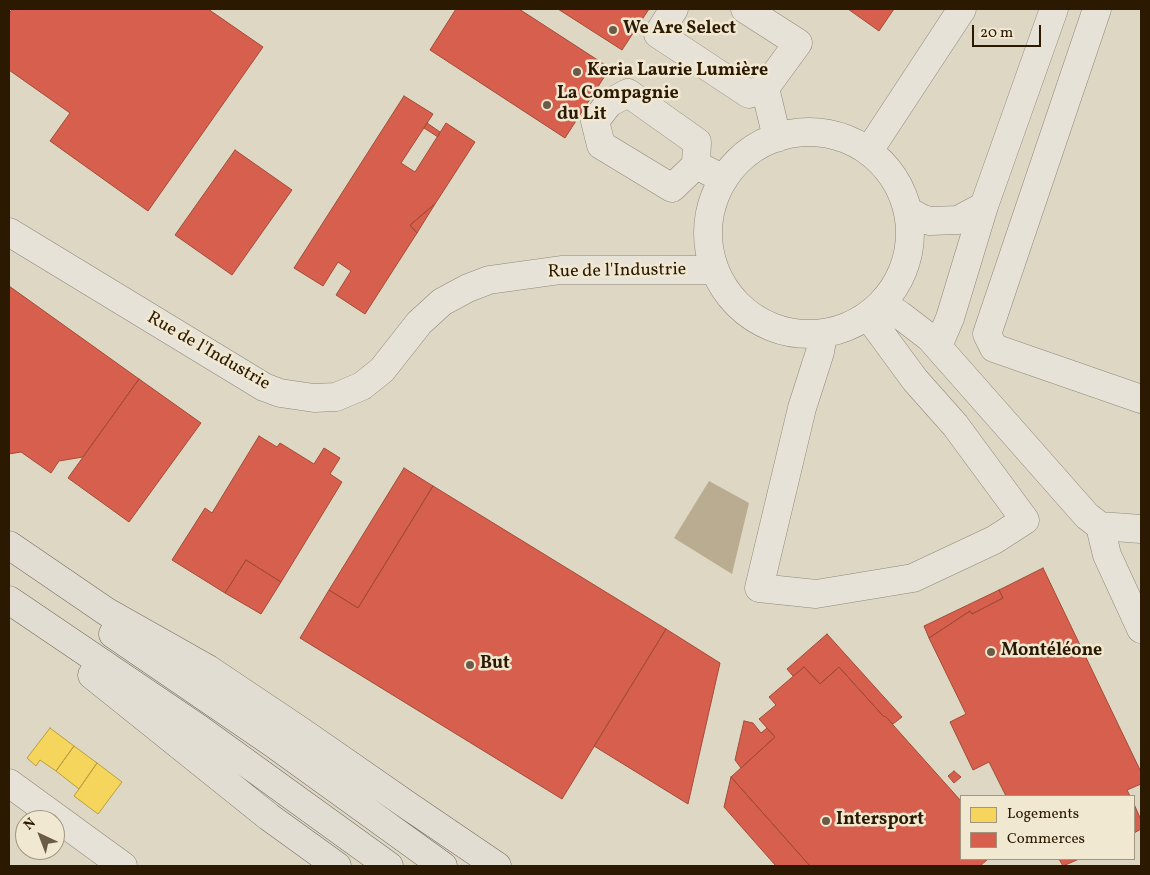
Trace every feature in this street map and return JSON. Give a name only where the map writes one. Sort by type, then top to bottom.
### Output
[{"type":"highway","points":[[9,538],[56,577]]},
{"type":"highway","points":[[9,545],[107,612],[208,669],[498,866]]},
{"type":"highway","points":[[9,561],[271,742],[443,866]]},
{"type":"highway","points":[[9,600],[102,684],[261,811],[337,866]]},
{"type":"highway","points":[[9,600],[198,728],[389,866]]},
{"type":"street","points":[[674,9],[658,34],[748,94],[765,88],[798,43],[745,9]]},
{"type":"street","points":[[872,153],[874,143],[962,9]]},
{"type":"street","points":[[938,346],[950,318],[984,206],[1054,9]]},
{"type":"street","points":[[1097,9],[987,334],[994,348],[1141,399]]},
{"type":"street","points":[[765,88],[777,138]]},
{"type":"street","points":[[801,132],[826,133],[850,140],[872,153],[895,179],[908,211],[910,245],[901,277],[875,310],[846,328],[824,334],[797,334],[772,328],[749,314],[729,295],[715,270],[708,239],[712,208],[724,179],[744,156],[756,147],[777,138],[801,132]]},
{"type":"street","points":[[696,165],[724,179]]},
{"type":"street","points":[[908,211],[930,221],[958,220],[984,206]]},
{"type":"street","name":"Rue de l'Industrie","points":[[9,232],[264,387],[280,393],[314,398],[336,397],[362,386],[382,370],[419,323],[442,302],[468,288],[489,280],[561,270],[715,270]]},
{"type":"street","points":[[875,310],[900,315],[938,346],[1087,516],[1100,526],[1141,529]]},
{"type":"street","points":[[824,334],[802,408],[759,588],[816,594],[913,578],[994,540],[1025,520],[955,425],[915,380],[875,310]]},
{"type":"street","points":[[1100,526],[1107,555],[1141,629]]},
{"type":"street","points":[[9,782],[123,866]]},
{"type":"shaded area","points":[[709,481],[749,503],[732,574],[674,538]]},
{"type":"building: Logements","points":[[50,728],[74,746],[56,771],[40,760],[36,766],[27,758]]},
{"type":"building: Logements","points":[[74,746],[97,763],[79,789],[56,771]]},
{"type":"building: Logements","points":[[97,763],[122,782],[98,814],[74,796]]},
{"type":"building: Commerces","points":[[12,9],[208,9],[263,47],[148,211],[50,141],[70,113],[9,70],[9,14]]},
{"type":"building: Commerces","points":[[456,9],[519,9],[610,68],[565,138],[430,50]]},
{"type":"building: Commerces","name":"We Are Select","points":[[558,9],[649,9],[622,50]]},
{"type":"building: Commerces","points":[[848,9],[894,9],[879,31]]},
{"type":"building: Commerces","points":[[404,96],[433,114],[401,163],[415,172],[446,123],[475,142],[435,204],[410,225],[417,233],[365,314],[336,295],[351,271],[338,262],[323,286],[294,268]]},
{"type":"building: Commerces","points":[[427,123],[440,132],[438,137],[424,128]]},
{"type":"building: Commerces","points":[[235,150],[292,190],[232,275],[175,235]]},
{"type":"building: Commerces","points":[[435,204],[417,233],[410,225]]},
{"type":"building: Commerces","points":[[9,286],[139,379],[83,457],[59,461],[51,473],[21,452],[9,454]]},
{"type":"building: Commerces","points":[[139,379],[201,423],[129,522],[68,478]]},
{"type":"building: Commerces","points":[[259,436],[277,447],[280,443],[314,464],[324,448],[340,458],[330,474],[342,482],[281,582],[246,560],[225,593],[172,560],[205,508],[212,513]]},
{"type":"building: Commerces","points":[[404,468],[433,486],[358,608],[329,590]]},
{"type":"building: Commerces","points":[[433,486],[666,629],[562,799],[300,638],[329,590],[358,608]]},
{"type":"building: Commerces","points":[[246,560],[281,582],[261,614],[225,593]]},
{"type":"building: Commerces","points":[[1043,568],[1141,772],[1141,784],[1127,790],[1130,795],[1006,795],[989,762],[973,770],[950,722],[966,714],[929,638],[970,611],[972,614],[1003,598],[999,590]]},
{"type":"building: Commerces","points":[[999,590],[1003,598],[972,614],[970,611],[929,638],[924,626]]},
{"type":"building: Commerces","points":[[666,629],[720,663],[688,804],[594,746]]},
{"type":"building: Commerces","points":[[827,634],[902,717],[893,724],[884,717],[839,667],[820,684],[804,667],[793,676],[787,669]]},
{"type":"building: Commerces","points":[[804,667],[820,684],[839,667],[960,800],[960,860],[987,860],[980,866],[810,866],[731,777],[775,737],[759,719],[776,705],[769,697]]},
{"type":"building: Commerces","points":[[744,721],[753,723],[761,733],[767,728],[775,737],[741,768],[735,760]]},
{"type":"building: Commerces","points":[[954,771],[961,777],[954,783],[948,776]]},
{"type":"building: Commerces","points":[[731,777],[810,866],[776,866],[724,807]]},
{"type":"building: Commerces","points":[[1135,806],[1141,820],[1141,829],[1135,832]]},
{"type":"building: Commerces","points":[[1060,860],[1077,860],[1063,866]]},
{"type":"place","name":"We Are Select","points":[[613,30]]},
{"type":"place","name":"Keria Laurie Lumière","points":[[577,72]]},
{"type":"place","name":"La Compagnie du Lit","points":[[547,105]]},
{"type":"place","name":"Montéléone","points":[[991,652]]},
{"type":"place","name":"But","points":[[470,665]]},
{"type":"place","name":"Intersport","points":[[826,821]]}]
